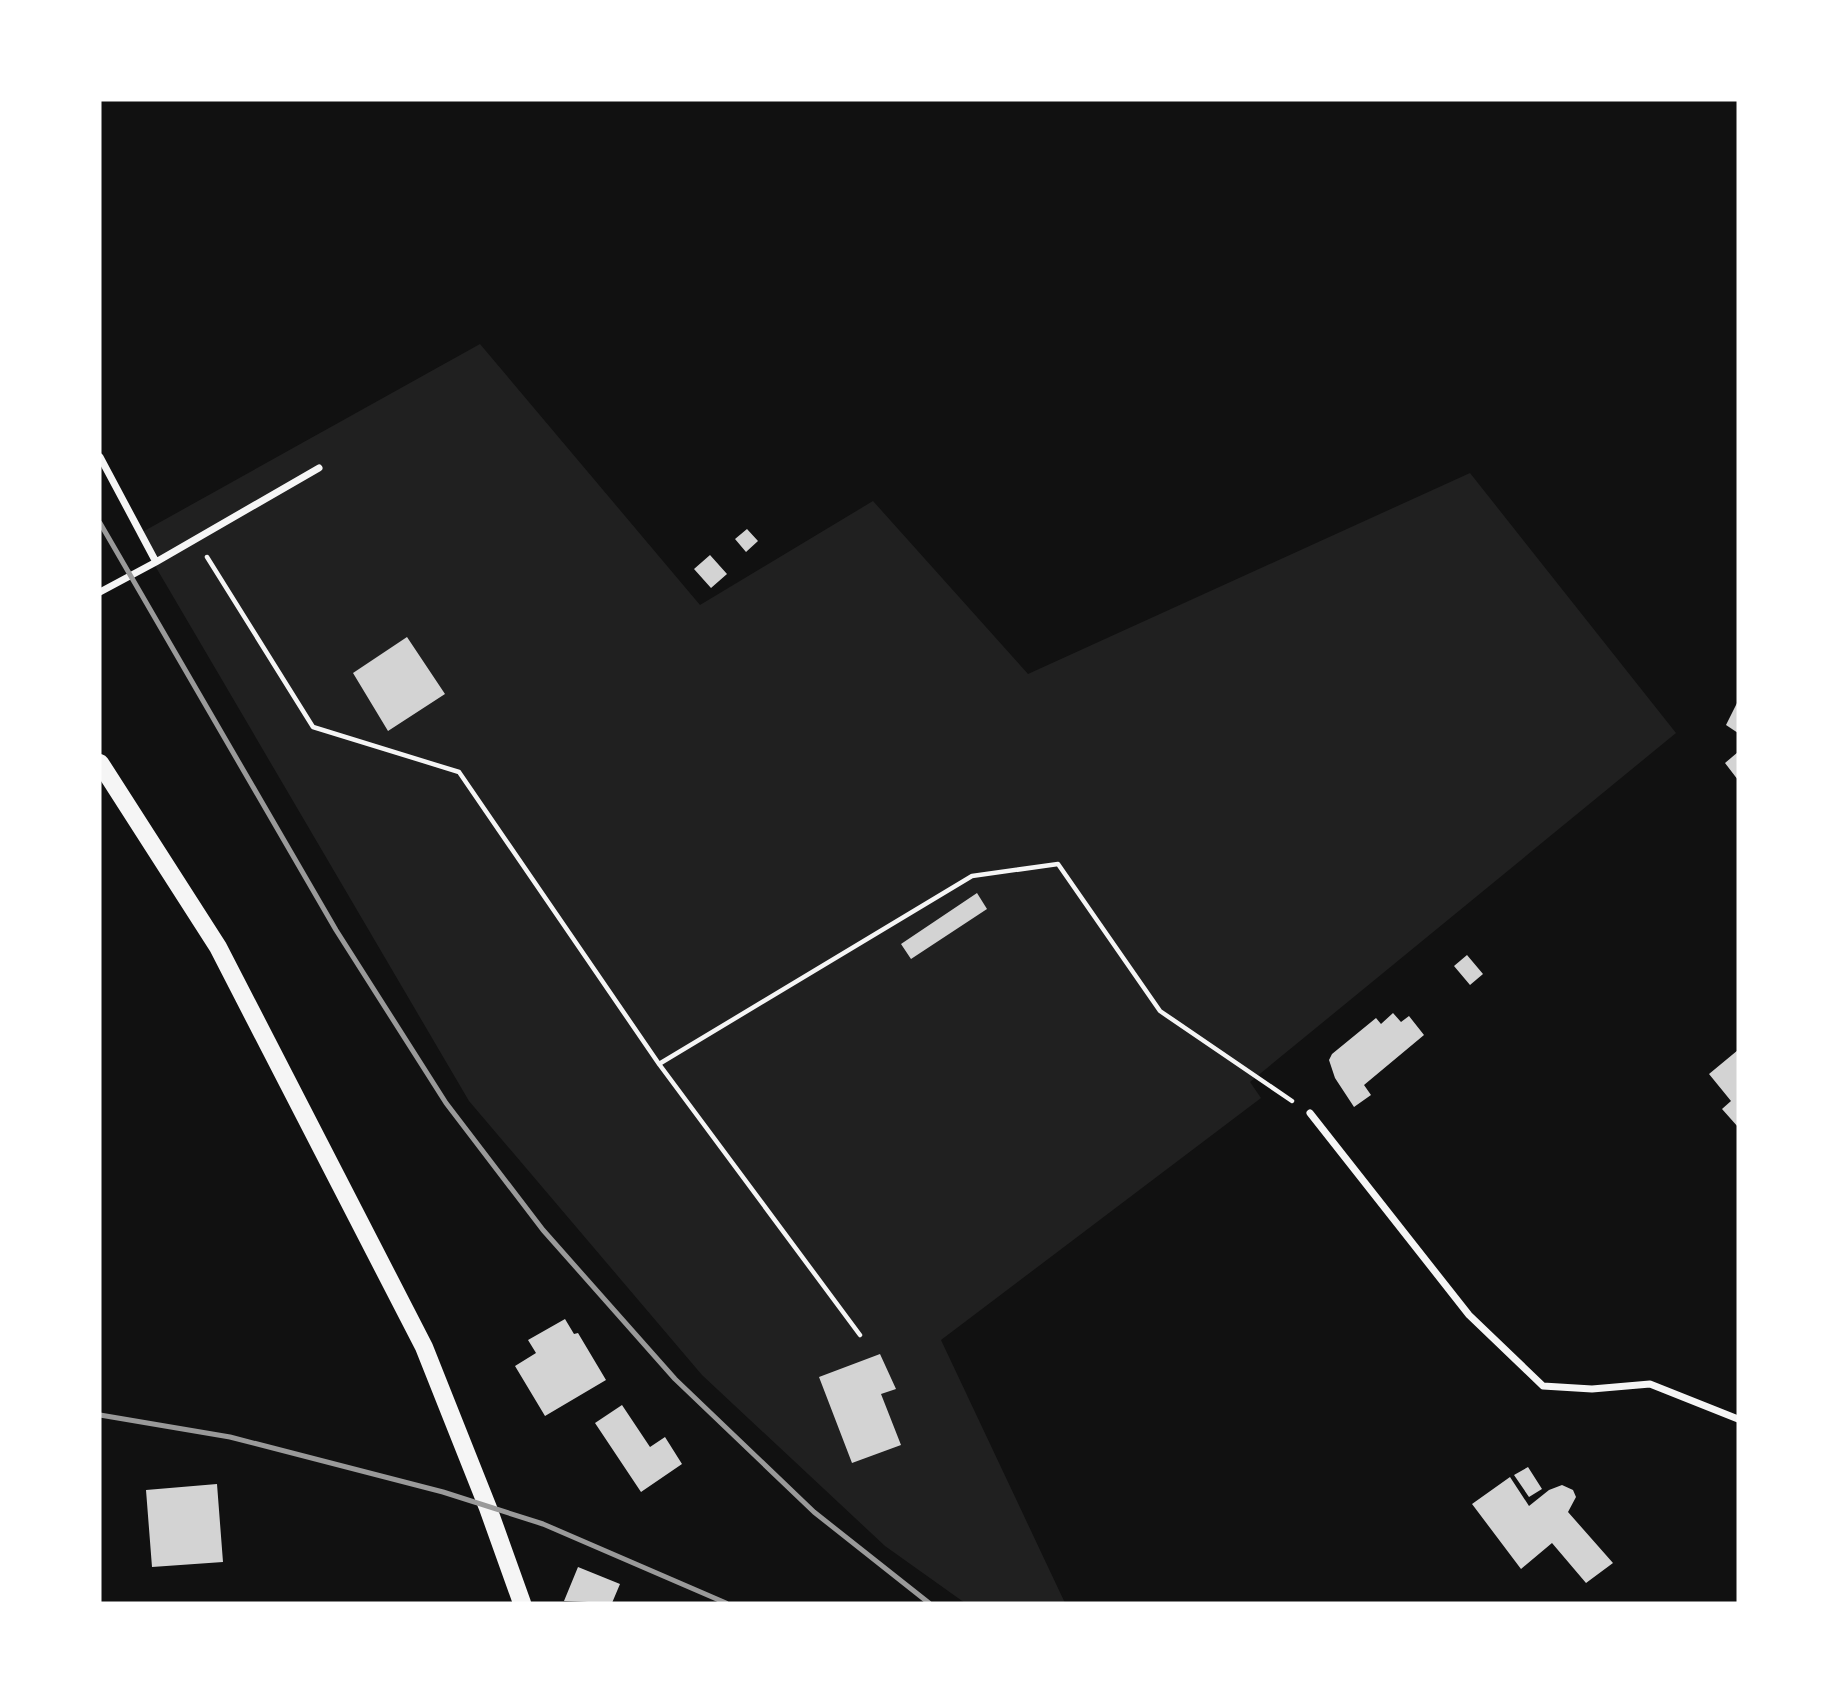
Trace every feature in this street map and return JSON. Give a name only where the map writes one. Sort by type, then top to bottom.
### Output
[{"type":"main road","points":[[100,763],[218,947],[424,1347],[488,1507],[522,1603]]},
{"type":"street","points":[[100,457],[156,562]]},
{"type":"street","points":[[100,592],[319,468]]},
{"type":"street","points":[[1310,1113],[1469,1315],[1543,1386],[1592,1389],[1650,1384],[1738,1419]]},
{"type":"path","points":[[203,550],[313,727],[459,772],[659,1064],[860,1335]]},
{"type":"path","points":[[659,1064],[972,876],[1058,864],[1160,1011],[1225,1058],[1310,1113]]},
{"type":"shaded area","points":[[480,344],[700,605],[873,501],[1028,674],[1470,473],[1676,733],[1250,1082],[1261,1098],[941,1340],[1065,1603],[965,1603],[885,1546],[702,1375],[469,1101],[137,535]]},
{"type":"building","points":[[747,529],[758,541],[746,552],[735,539]]},
{"type":"building","points":[[710,555],[727,574],[711,588],[694,569]]},
{"type":"building","points":[[407,637],[445,694],[388,731],[353,673]]},
{"type":"building","points":[[1738,701],[1738,733],[1726,725]]},
{"type":"building","points":[[1738,752],[1738,780],[1725,763]]},
{"type":"building","points":[[977,893],[987,909],[911,959],[901,944]]},
{"type":"building","points":[[1467,955],[1483,974],[1470,985],[1454,966]]},
{"type":"building","points":[[1393,1013],[1401,1022],[1409,1016],[1424,1035],[1364,1085],[1371,1095],[1354,1107],[1335,1078],[1329,1060],[1332,1054],[1376,1018],[1381,1024]]},
{"type":"building","points":[[1738,1050],[1738,1127],[1722,1109],[1731,1101],[1709,1074]]},
{"type":"building","points":[[565,1319],[574,1334],[578,1333],[606,1380],[545,1416],[515,1366],[536,1353],[528,1340]]},
{"type":"building","points":[[880,1354],[896,1389],[881,1394],[901,1445],[852,1463],[819,1377]]},
{"type":"building","points":[[622,1405],[650,1447],[665,1437],[682,1464],[641,1492],[595,1423]]},
{"type":"building","points":[[1528,1467],[1542,1489],[1529,1497],[1514,1475]]},
{"type":"building","points":[[1510,1477],[1529,1506],[1549,1490],[1562,1485],[1573,1490],[1576,1497],[1568,1512],[1613,1563],[1586,1583],[1552,1543],[1521,1569],[1472,1504]]},
{"type":"building","points":[[217,1484],[223,1562],[152,1567],[146,1490]]},
{"type":"building","points":[[578,1567],[620,1584],[612,1603],[564,1601]]},
{"type":"railway","points":[[100,523],[336,930],[446,1103],[543,1230],[675,1379],[814,1512],[929,1603]]},
{"type":"railway","points":[[100,1415],[230,1437],[443,1492],[543,1524],[726,1603]]}]
